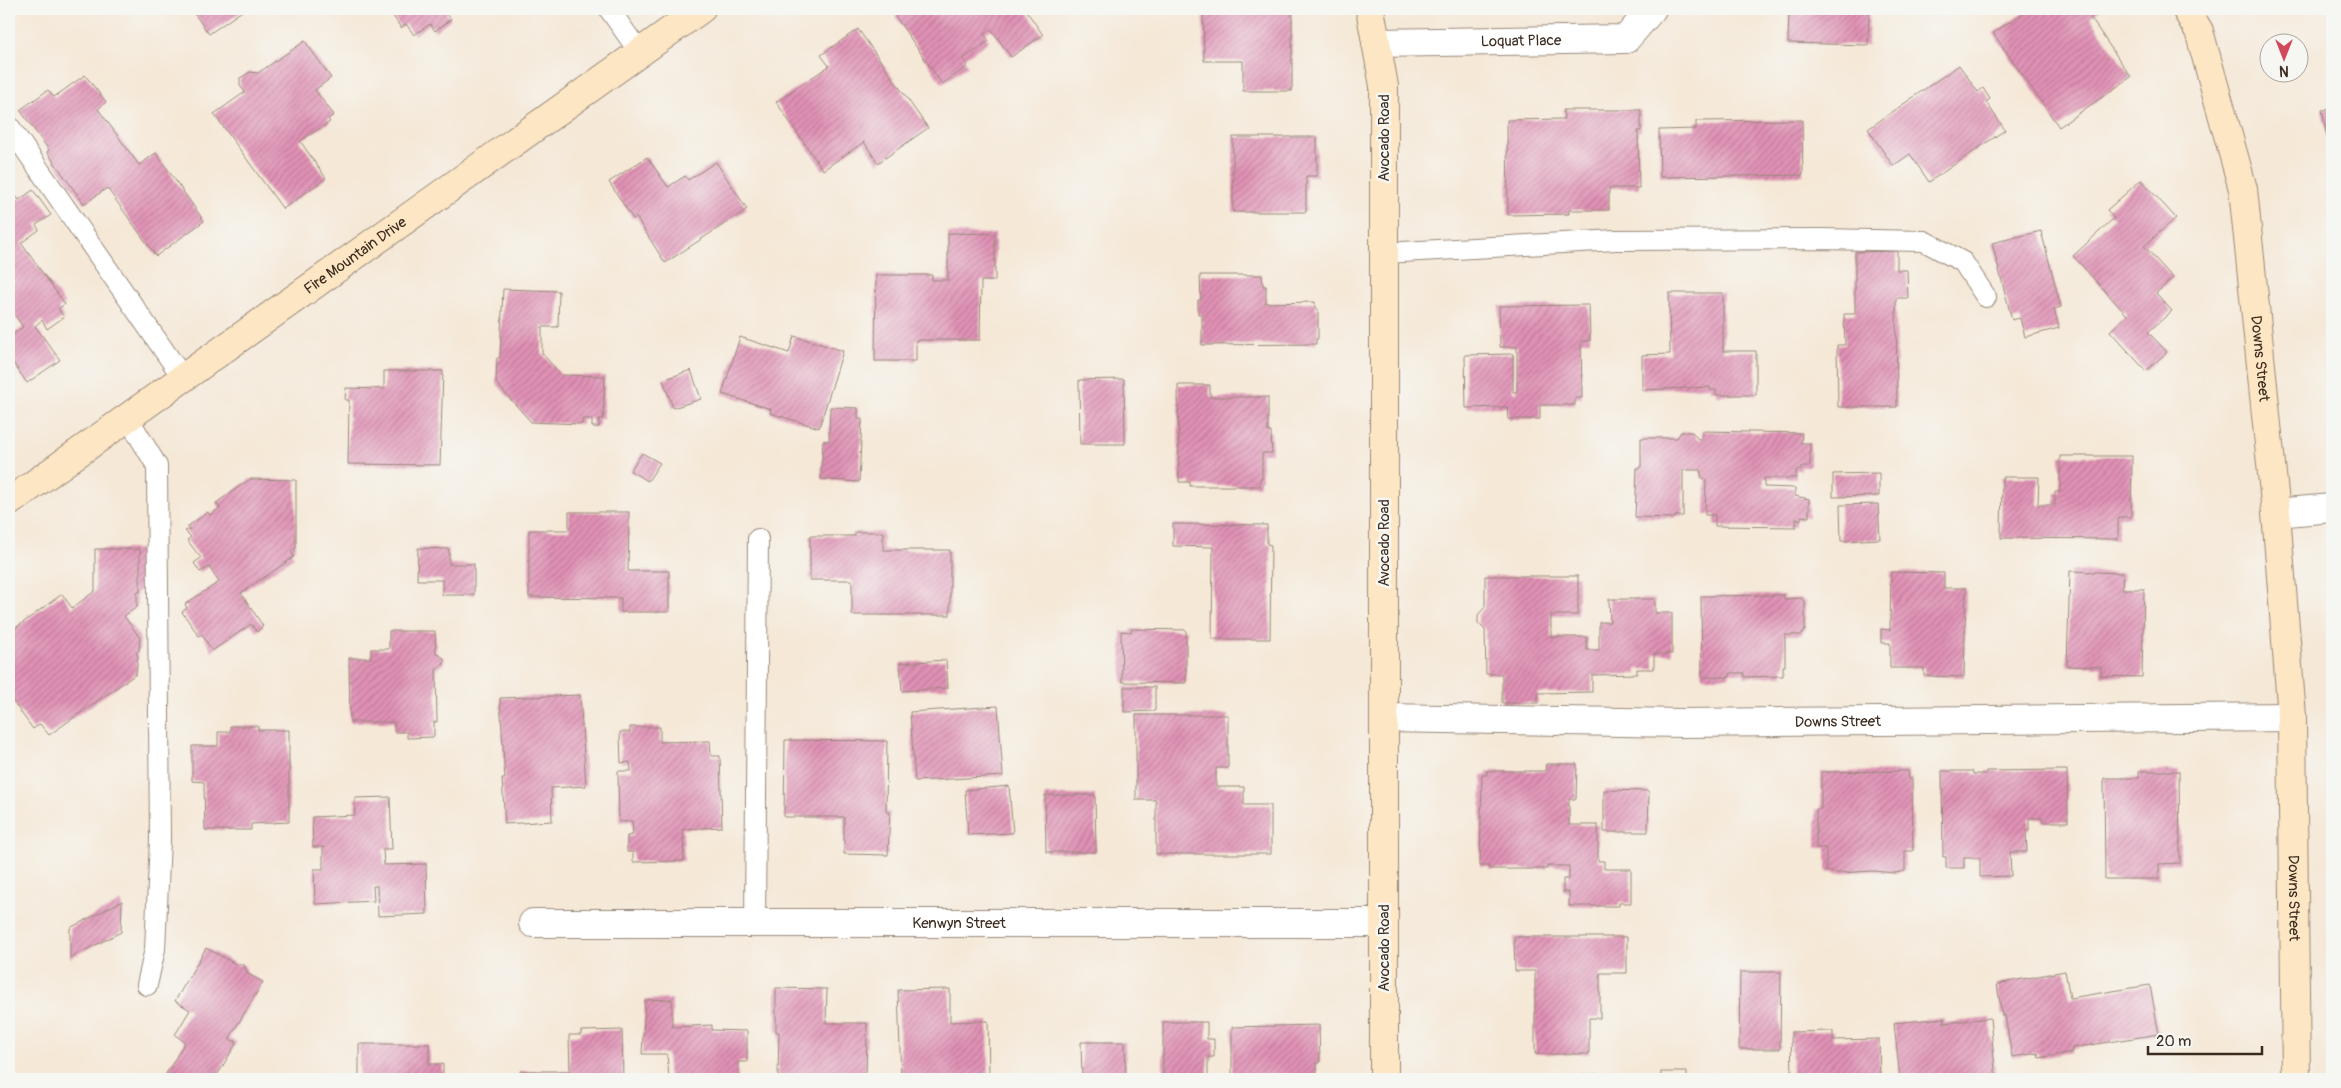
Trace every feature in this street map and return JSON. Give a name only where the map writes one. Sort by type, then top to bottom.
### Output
[{"type":"main road","name":"Fire Mountain Drive","points":[[9,502],[702,9]]},
{"type":"main road","name":"Avocado Road","points":[[1370,9],[1384,86],[1384,1079]]},
{"type":"main road","name":"Downs Street","points":[[2186,9],[2199,31],[2244,189],[2276,513],[2292,717],[2296,1079]]},
{"type":"street","name":"Loquat Place","points":[[1376,43],[1626,39],[1652,9]]},
{"type":"street","points":[[2276,513],[2332,508]]},
{"type":"street","name":"Downs Street","points":[[1384,718],[1682,723],[2292,717]]},
{"type":"street","name":"Kenwyn Street","points":[[533,923],[1384,923]]},
{"type":"lane","points":[[609,9],[640,53]]},
{"type":"lane","points":[[9,126],[183,378]]},
{"type":"lane","points":[[1384,253],[1616,240],[1820,239],[1924,241],[1963,262],[1986,297]]},
{"type":"lane","points":[[128,418],[157,466],[160,840],[155,949],[147,985]]},
{"type":"lane","points":[[755,923],[758,539]]},
{"type":"building","points":[[191,9],[245,9],[209,34]]},
{"type":"building","points":[[396,9],[452,9],[446,13],[451,19],[435,31],[430,24],[414,35],[406,24],[401,28],[393,16],[398,12]]},
{"type":"building","points":[[905,9],[1025,9],[1043,35],[1011,57],[991,29],[984,34],[989,41],[963,59],[968,66],[942,84],[895,16]]},
{"type":"building","points":[[1203,9],[1292,9],[1292,91],[1243,91],[1243,61],[1204,61]]},
{"type":"building","points":[[1789,9],[1869,9],[1868,45],[1788,43]]},
{"type":"building","points":[[2029,9],[2102,9],[2090,17],[2131,77],[2059,127],[1993,33]]},
{"type":"building","points":[[858,29],[928,128],[878,163],[864,142],[823,170],[776,102],[829,66],[821,55]]},
{"type":"building","points":[[305,41],[331,78],[315,90],[334,115],[328,119],[330,122],[300,141],[326,178],[283,209],[214,114],[245,92],[240,86],[240,78],[250,72],[258,73]]},
{"type":"building","points":[[1959,65],[1978,92],[1983,88],[1990,99],[1986,102],[2005,130],[1929,182],[1910,154],[1893,166],[1868,129]]},
{"type":"building","points":[[85,75],[106,102],[98,109],[139,165],[156,153],[204,221],[156,256],[107,188],[84,204],[20,110],[48,90],[54,97]]},
{"type":"building","points":[[2332,109],[2332,153],[2330,154],[2322,110]]},
{"type":"building","points":[[1563,110],[1641,110],[1641,131],[1638,131],[1639,188],[1609,188],[1609,210],[1569,210],[1569,214],[1508,215],[1507,120],[1564,119]]},
{"type":"building","points":[[1802,120],[1803,175],[1660,177],[1659,130],[1696,129],[1696,121]]},
{"type":"building","points":[[1233,137],[1317,137],[1317,176],[1306,176],[1306,212],[1233,212]]},
{"type":"building","points":[[647,157],[668,187],[685,176],[688,180],[716,162],[747,209],[665,263],[636,217],[633,219],[609,182]]},
{"type":"building","points":[[2141,180],[2176,218],[2144,246],[2173,278],[2156,293],[2172,311],[2148,332],[2167,352],[2146,371],[2110,331],[2127,315],[2073,256],[2114,218],[2107,210]]},
{"type":"building","points":[[33,190],[51,215],[36,225],[39,230],[21,243],[65,304],[58,309],[64,317],[47,329],[42,320],[35,326],[60,360],[27,383],[9,357],[9,337],[23,327],[9,307],[9,203],[17,197],[19,200]]},
{"type":"building","points":[[2041,231],[2061,307],[2054,309],[2059,328],[2025,337],[2020,318],[2012,320],[1992,243]]},
{"type":"building","points":[[948,233],[995,234],[995,281],[981,281],[980,340],[916,340],[916,361],[875,361],[876,275],[932,275],[932,280],[948,280]]},
{"type":"building","points":[[1897,251],[1897,270],[1907,270],[1908,298],[1896,298],[1897,407],[1838,407],[1837,345],[1845,345],[1844,314],[1855,314],[1855,252]]},
{"type":"building","points":[[1200,275],[1262,275],[1263,286],[1266,286],[1266,303],[1315,302],[1315,309],[1318,309],[1318,339],[1316,339],[1316,344],[1202,345],[1202,314],[1198,314],[1198,300],[1201,300]]},
{"type":"building","points":[[503,289],[559,291],[558,327],[542,327],[542,353],[561,375],[605,376],[603,419],[599,419],[599,427],[592,427],[592,419],[582,419],[582,424],[531,422],[496,383],[497,358],[500,358]]},
{"type":"building","points":[[1669,293],[1723,293],[1723,351],[1756,351],[1756,395],[1716,395],[1716,390],[1710,390],[1710,387],[1642,390],[1642,355],[1670,354]]},
{"type":"building","points":[[1589,305],[1590,341],[1581,341],[1582,398],[1575,398],[1575,405],[1540,405],[1540,419],[1508,419],[1507,407],[1466,408],[1465,355],[1513,354],[1513,392],[1517,392],[1517,347],[1500,347],[1499,306]]},
{"type":"building","points":[[794,336],[843,351],[819,428],[770,413],[771,409],[722,394],[740,337],[789,353]]},
{"type":"building","points":[[691,370],[701,399],[673,408],[663,380]]},
{"type":"building","points":[[384,371],[443,371],[440,465],[348,464],[349,400],[345,400],[346,388],[384,389]]},
{"type":"building","points":[[1124,379],[1125,444],[1080,444],[1079,380]]},
{"type":"building","points":[[1178,385],[1210,385],[1210,397],[1268,397],[1268,432],[1271,432],[1272,453],[1262,453],[1262,479],[1260,479],[1260,486],[1190,486],[1190,482],[1179,482]]},
{"type":"building","points":[[830,407],[858,408],[858,419],[862,419],[859,482],[821,479],[823,441],[829,441]]},
{"type":"building","points":[[1702,431],[1802,433],[1801,443],[1810,443],[1810,467],[1801,467],[1801,470],[1796,470],[1796,478],[1764,478],[1764,487],[1795,488],[1795,496],[1809,499],[1809,517],[1801,516],[1801,520],[1796,519],[1796,527],[1715,526],[1715,515],[1705,515],[1706,480],[1702,478],[1700,470],[1683,470],[1683,516],[1675,516],[1675,518],[1635,517],[1637,468],[1641,468],[1641,438],[1677,438],[1681,432],[1692,432],[1698,439],[1702,439]]},
{"type":"building","points":[[642,453],[660,463],[648,481],[630,471]]},
{"type":"building","points":[[2060,456],[2132,456],[2131,517],[2118,517],[2118,539],[2001,538],[2002,477],[2039,477],[2038,505],[2055,505],[2055,492],[2060,492]]},
{"type":"building","points":[[1879,473],[1879,496],[1833,497],[1833,474]]},
{"type":"building","points":[[250,479],[296,480],[296,548],[291,551],[294,557],[241,593],[263,626],[257,632],[251,624],[212,651],[202,634],[199,636],[182,612],[187,608],[185,604],[219,582],[209,567],[200,572],[194,563],[201,558],[187,540],[191,537],[185,531],[190,529],[187,527],[208,512],[210,515],[220,508],[216,503]]},
{"type":"building","points":[[1878,504],[1880,539],[1841,541],[1840,505]]},
{"type":"building","points":[[569,512],[629,512],[628,571],[669,571],[669,612],[621,612],[621,598],[529,597],[529,530],[569,530]]},
{"type":"building","points":[[1173,524],[1267,525],[1267,544],[1271,545],[1270,639],[1212,639],[1213,547],[1173,546]]},
{"type":"building","points":[[855,532],[883,532],[883,550],[950,550],[950,615],[852,615],[852,580],[810,580],[810,536],[855,536]]},
{"type":"building","points":[[418,548],[449,549],[449,564],[474,564],[474,595],[442,595],[442,580],[417,580]]},
{"type":"building","points":[[95,549],[140,549],[140,592],[137,592],[137,607],[124,616],[140,638],[139,651],[136,653],[138,656],[136,674],[49,735],[40,724],[33,729],[9,696],[9,621],[14,629],[62,594],[72,608],[95,591]]},
{"type":"building","points":[[2070,571],[2123,573],[2122,589],[2144,589],[2142,677],[2101,676],[2101,667],[2067,666]]},
{"type":"building","points":[[1891,572],[1944,573],[1944,588],[1966,588],[1964,677],[1924,676],[1924,668],[1890,668],[1890,643],[1881,643],[1881,629],[1890,630]]},
{"type":"building","points":[[1485,576],[1578,576],[1578,615],[1551,615],[1551,637],[1587,637],[1587,650],[1599,650],[1599,622],[1610,622],[1609,599],[1655,599],[1655,613],[1672,613],[1672,654],[1654,654],[1654,669],[1637,669],[1637,674],[1592,675],[1592,692],[1538,693],[1538,703],[1502,703],[1502,674],[1486,674],[1485,630],[1478,623],[1478,615],[1485,607]]},
{"type":"building","points":[[1784,595],[1784,599],[1801,598],[1805,602],[1805,630],[1801,635],[1785,635],[1785,666],[1783,666],[1783,676],[1744,677],[1744,673],[1730,673],[1730,677],[1702,677],[1701,596]]},
{"type":"building","points":[[1131,629],[1186,630],[1186,683],[1122,682],[1121,631],[1131,632]]},
{"type":"building","points":[[389,631],[435,631],[436,653],[444,658],[444,664],[436,669],[437,722],[434,722],[434,737],[407,738],[407,732],[394,732],[394,722],[350,722],[349,658],[371,658],[371,649],[389,649]]},
{"type":"building","points":[[946,660],[948,688],[902,691],[900,663]]},
{"type":"building","points":[[1124,687],[1155,687],[1155,711],[1124,712]]},
{"type":"building","points":[[580,695],[586,786],[551,788],[552,821],[505,824],[502,779],[505,779],[500,698]]},
{"type":"building","points":[[998,706],[1003,776],[915,781],[910,712]]},
{"type":"building","points":[[1136,715],[1228,715],[1228,768],[1216,768],[1216,787],[1244,787],[1244,805],[1271,805],[1271,854],[1156,854],[1156,800],[1136,800]]},
{"type":"building","points":[[230,726],[258,726],[258,730],[289,730],[289,822],[251,824],[251,830],[205,830],[204,782],[192,781],[192,746],[218,746],[218,732],[230,732]]},
{"type":"building","points":[[630,727],[660,727],[660,742],[710,741],[711,756],[720,756],[722,827],[683,829],[684,861],[633,862],[633,852],[627,852],[627,836],[633,835],[632,821],[619,822],[618,771],[631,771],[630,762],[621,763],[620,732],[630,732]]},
{"type":"building","points":[[785,740],[887,741],[886,812],[890,812],[888,855],[844,854],[844,817],[784,817]]},
{"type":"building","points":[[1546,764],[1577,764],[1576,799],[1569,799],[1569,825],[1598,825],[1598,861],[1604,861],[1604,869],[1631,869],[1631,903],[1619,903],[1619,906],[1569,906],[1569,892],[1563,892],[1563,879],[1569,879],[1569,866],[1547,866],[1547,869],[1489,869],[1489,866],[1480,866],[1482,775],[1487,775],[1487,771],[1545,771]]},
{"type":"building","points":[[2067,770],[2068,822],[2043,822],[2042,818],[2029,818],[2029,830],[2026,830],[2027,852],[2010,852],[2011,876],[1980,877],[1980,858],[1964,858],[1964,868],[1946,868],[1946,857],[1943,857],[1942,771],[1973,771],[1973,774],[1986,774],[1986,771]]},
{"type":"building","points":[[1908,771],[1909,779],[1912,779],[1913,851],[1905,851],[1905,871],[1895,873],[1873,871],[1838,873],[1826,871],[1826,848],[1816,848],[1816,809],[1821,809],[1821,772]]},
{"type":"building","points":[[2139,771],[2179,771],[2180,863],[2159,864],[2159,879],[2105,879],[2104,778],[2139,778]]},
{"type":"building","points":[[1009,786],[1013,833],[968,835],[965,790]]},
{"type":"building","points":[[1604,790],[1649,791],[1648,832],[1604,832]]},
{"type":"building","points":[[1045,795],[1095,795],[1096,852],[1046,852]]},
{"type":"building","points":[[390,797],[392,849],[383,849],[384,865],[426,864],[427,914],[378,916],[377,886],[373,886],[374,901],[315,904],[314,869],[323,869],[323,847],[313,847],[312,817],[355,815],[355,798]]},
{"type":"building","points":[[122,901],[121,932],[70,958],[70,928]]},
{"type":"building","points":[[1514,937],[1627,937],[1627,973],[1600,973],[1600,1018],[1589,1018],[1589,1054],[1535,1054],[1535,971],[1515,971]]},
{"type":"building","points":[[206,948],[236,964],[244,965],[248,974],[263,982],[229,1039],[237,1042],[215,1079],[163,1079],[185,1042],[175,1035],[190,1010],[175,1001]]},
{"type":"building","points":[[2065,971],[2070,998],[2150,985],[2159,1034],[2072,1048],[2072,1052],[2039,1058],[2038,1053],[2012,1057],[2005,1015],[2002,1016],[1997,984]]},
{"type":"building","points":[[1740,972],[1781,972],[1780,1049],[1739,1049]]},
{"type":"building","points":[[776,988],[827,989],[826,1023],[867,1023],[866,1079],[778,1079],[779,1032],[776,1032]]},
{"type":"building","points":[[950,989],[950,1022],[988,1021],[989,1079],[901,1079],[898,990]]},
{"type":"building","points":[[672,999],[672,1027],[712,1025],[712,1030],[747,1031],[747,1062],[738,1062],[738,1079],[669,1079],[667,1054],[642,1054],[645,1000]]},
{"type":"building","points":[[1944,1018],[1944,1023],[1990,1018],[1996,1079],[1900,1079],[1894,1023]]},
{"type":"building","points":[[1163,1022],[1207,1022],[1207,1039],[1214,1039],[1214,1057],[1208,1057],[1208,1079],[1163,1079]]},
{"type":"building","points":[[1319,1025],[1320,1063],[1317,1063],[1317,1079],[1232,1079],[1232,1027]]},
{"type":"building","points":[[622,1030],[623,1079],[520,1079],[520,1071],[570,1071],[569,1035],[581,1035],[581,1031]]},
{"type":"building","points":[[1833,1031],[1833,1040],[1879,1039],[1880,1079],[1792,1079],[1791,1032]]},
{"type":"building","points":[[1081,1042],[1125,1042],[1126,1079],[1082,1079]]},
{"type":"building","points":[[359,1044],[429,1044],[429,1064],[443,1064],[443,1079],[359,1079]]},
{"type":"building","points":[[1661,1072],[1687,1072],[1687,1079],[1661,1079]]},
{"type":"building","points":[[1602,1074],[1602,1079],[1567,1079],[1567,1075]]}]
